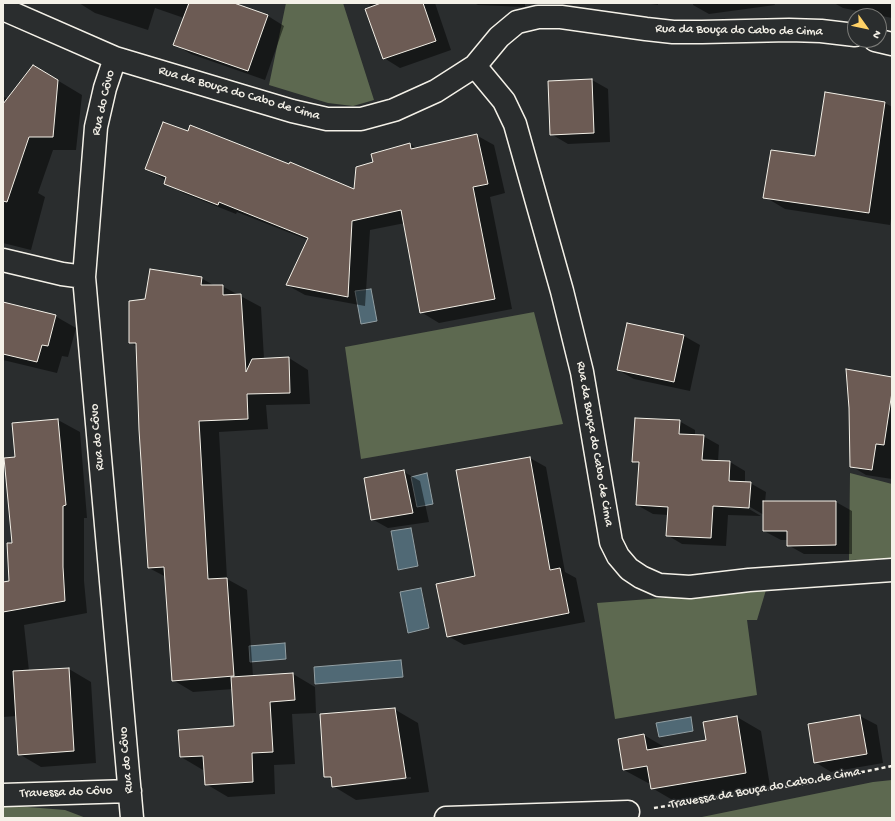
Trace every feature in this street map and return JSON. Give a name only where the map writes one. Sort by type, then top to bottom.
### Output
[{"type":"street","name":"Rua da Bouça do Cabo de Cima","points":[[3,9],[114,58],[292,111],[327,119],[361,119],[394,110],[436,91],[475,66],[499,37],[517,22],[538,17],[561,17],[673,32],[789,30],[821,31],[847,34]]},
{"type":"street","name":"Rua do Côvo","points":[[114,58],[105,88],[96,128],[84,277],[132,818]]},
{"type":"street","name":"Rua da Bouça do Cabo de Cima","points":[[475,66],[504,101],[515,124],[562,291],[582,372],[611,542],[618,556],[629,569],[659,585],[690,587],[749,580],[892,570]]},
{"type":"street","points":[[3,260],[62,274],[84,277]]},
{"type":"street","name":"Travessa do Côvo","points":[[3,796],[130,791]]},
{"type":"street","points":[[446,818],[628,812]]},
{"type":"path","name":"Travessa da Bouça do Cabo de Cima","points":[[628,812],[707,801],[892,766]]},
{"type":"green space","points":[[286,3],[343,3],[374,100],[353,106],[328,103],[269,85]]},
{"type":"green space","points":[[534,312],[563,424],[361,459],[345,347]]},
{"type":"green space","points":[[850,473],[892,484],[892,559],[849,560]]},
{"type":"green space","points":[[766,590],[757,620],[747,620],[757,695],[615,719],[597,603]]},
{"type":"green space","points":[[892,780],[892,818],[697,818],[873,782]]},
{"type":"green space","points":[[3,805],[65,810],[86,818],[3,818]]},
{"type":"water","points":[[371,289],[377,321],[361,324],[355,291]]},
{"type":"water","points":[[427,473],[433,504],[417,507],[411,477]]},
{"type":"water","points":[[411,528],[418,566],[398,570],[391,531]]},
{"type":"water","points":[[421,588],[429,628],[408,633],[400,592]]},
{"type":"water","points":[[285,643],[286,659],[250,662],[249,646]]},
{"type":"water","points":[[401,660],[403,677],[315,684],[314,667]]},
{"type":"water","points":[[691,717],[693,731],[659,737],[656,723]]},
{"type":"building","points":[[189,3],[234,3],[268,15],[248,71],[173,45]]},
{"type":"building","points":[[381,3],[423,3],[436,41],[383,59],[365,9]]},
{"type":"building","points":[[33,65],[58,80],[53,137],[29,137],[7,202],[3,201],[3,104]]},
{"type":"building","points":[[592,79],[594,133],[550,135],[548,81]]},
{"type":"building","points":[[825,92],[885,102],[869,213],[763,198],[771,150],[815,156]]},
{"type":"building","points":[[163,122],[188,131],[190,125],[289,164],[290,162],[354,189],[356,167],[373,162],[371,154],[410,143],[411,149],[477,134],[488,184],[473,187],[495,299],[420,313],[401,210],[352,221],[348,297],[286,285],[308,238],[219,202],[218,205],[164,184],[166,177],[145,169]]},
{"type":"building","points":[[150,269],[202,277],[201,285],[223,285],[223,295],[241,294],[246,372],[252,359],[289,357],[290,393],[247,394],[248,419],[199,421],[208,579],[227,578],[234,676],[172,681],[164,567],[148,568],[139,430],[136,343],[129,343],[129,301],[145,299]]},
{"type":"building","points":[[3,302],[56,315],[48,346],[42,345],[37,362],[3,354]]},
{"type":"building","points":[[627,323],[684,335],[674,382],[617,370]]},
{"type":"building","points":[[846,369],[892,377],[892,392],[884,445],[876,444],[872,470],[850,467],[849,408]]},
{"type":"building","points":[[635,418],[680,420],[679,434],[704,435],[702,460],[730,461],[729,481],[751,482],[749,508],[713,506],[711,538],[666,536],[668,507],[636,505],[639,462],[632,462]]},
{"type":"building","points":[[58,419],[66,505],[63,506],[63,567],[65,601],[3,612],[3,582],[9,581],[7,543],[12,543],[4,458],[15,457],[12,423]]},
{"type":"building","points":[[530,457],[550,570],[560,568],[569,613],[447,637],[436,584],[475,576],[456,470]]},
{"type":"building","points":[[404,470],[413,513],[371,520],[364,478]]},
{"type":"building","points":[[763,501],[836,501],[836,545],[787,546],[787,531],[763,531]]},
{"type":"building","points":[[69,668],[74,751],[18,755],[13,671]]},
{"type":"building","points":[[293,673],[295,700],[270,702],[273,752],[252,753],[253,782],[205,785],[203,756],[180,757],[178,730],[234,726],[231,677]]},
{"type":"building","points":[[395,708],[406,778],[332,787],[331,777],[324,777],[320,714]]},
{"type":"building","points":[[860,715],[867,754],[814,763],[808,724]]},
{"type":"building","points":[[737,716],[746,773],[651,789],[647,766],[623,770],[618,739],[644,734],[647,750],[706,740],[703,722]]}]
